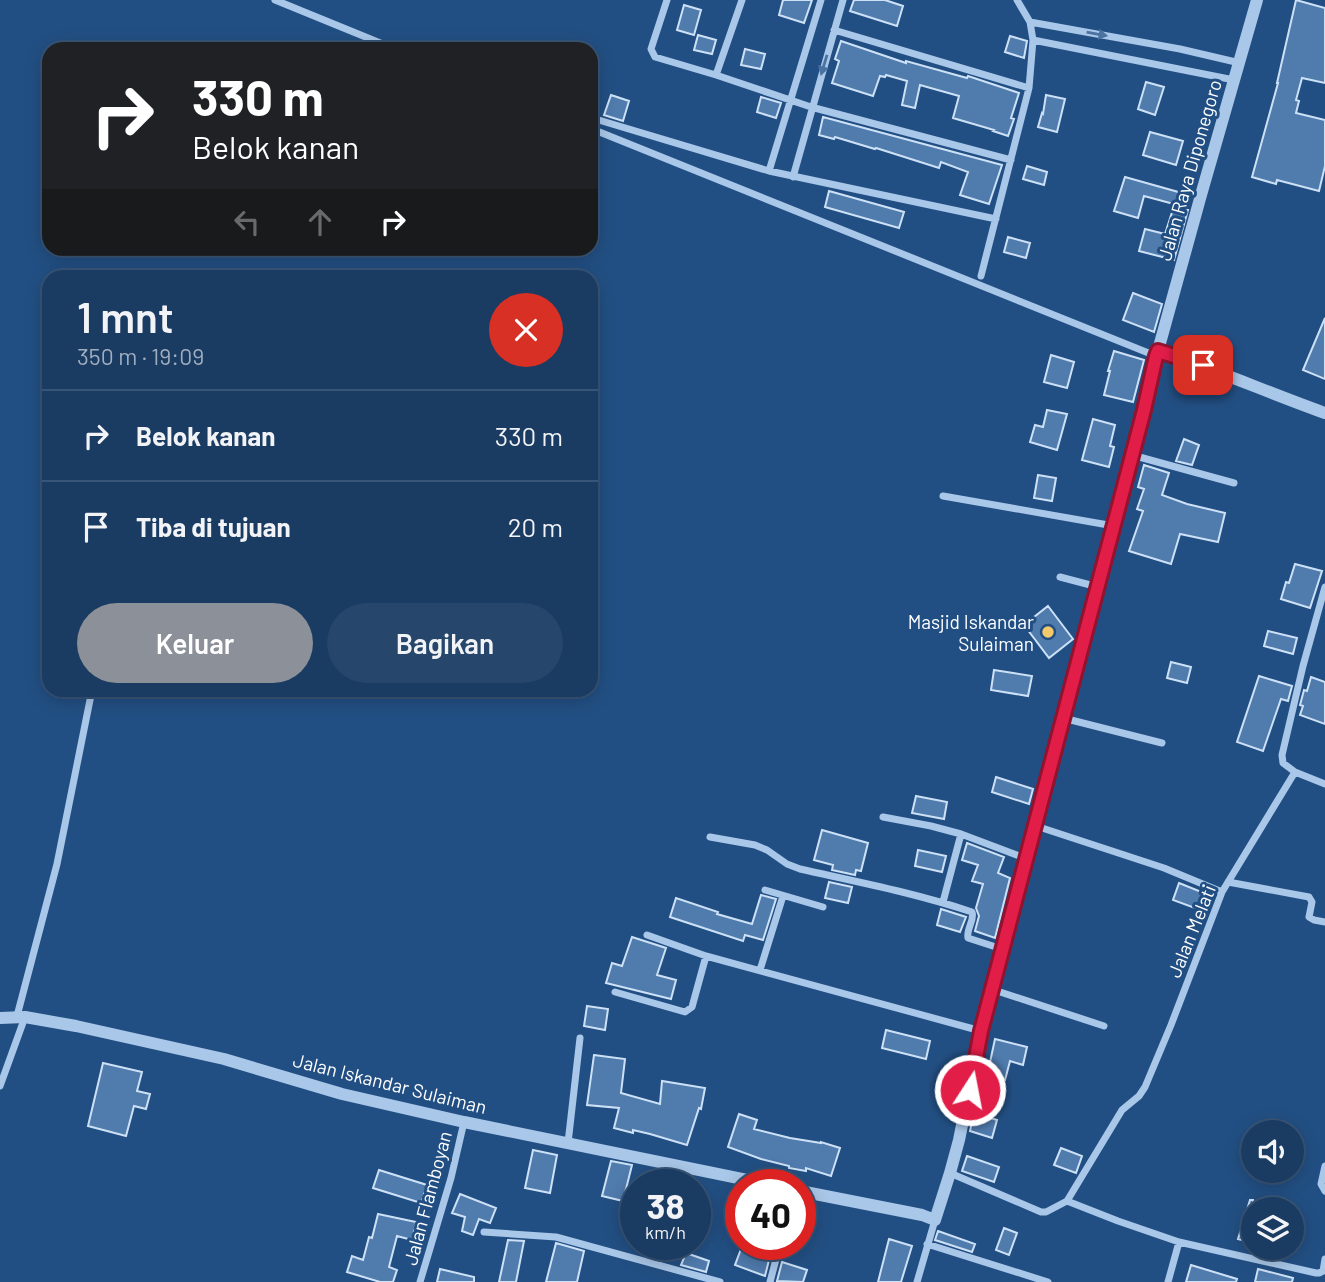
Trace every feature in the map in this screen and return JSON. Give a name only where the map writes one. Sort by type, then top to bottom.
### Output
[{"type":"street","points":[[275,0],[378,42]]},
{"type":"street","points":[[667,0],[652,44],[655,57],[811,107],[1011,160]]},
{"type":"street","points":[[716,75],[742,0]]},
{"type":"street","points":[[769,171],[821,0]]},
{"type":"street","points":[[793,177],[844,0]]},
{"type":"street","points":[[981,276],[1029,88],[1032,40],[1030,22],[1017,0]]},
{"type":"street","name":"Jalan Raya Diponegoro","points":[[1157,354],[1257,0]]},
{"type":"street","points":[[1030,22],[1180,49],[1240,63]]},
{"type":"street","points":[[1059,45],[1061,27]]},
{"type":"street","points":[[834,30],[1029,88]]},
{"type":"street","points":[[1032,40],[1235,80]]},
{"type":"street","points":[[598,120],[793,177],[996,219]]},
{"type":"street","points":[[598,131],[1157,354],[1203,365],[1325,413]]},
{"type":"street","points":[[917,1282],[950,1172],[981,1031],[1157,354]]},
{"type":"street","points":[[1132,455],[1234,483]]},
{"type":"street","points":[[943,496],[1114,526]]},
{"type":"street","points":[[1060,577],[1098,587]]},
{"type":"street","points":[[1325,587],[1282,755],[1283,763],[1295,772],[1325,785]]},
{"type":"street","points":[[0,1086],[21,1016],[57,864],[91,697]]},
{"type":"street","points":[[1063,718],[1163,743]]},
{"type":"street","name":"Jalan Melati","points":[[1068,1201],[1122,1110],[1139,1096],[1145,1087],[1222,892],[1295,772]]},
{"type":"street","points":[[883,817],[961,834],[1027,859]]},
{"type":"street","points":[[1036,826],[1164,867],[1222,892]]},
{"type":"street","points":[[943,902],[961,834]]},
{"type":"street","points":[[710,837],[755,845],[768,850],[786,864],[800,869],[884,886],[973,913],[968,938],[1002,949]]},
{"type":"street","points":[[1228,882],[1309,897],[1312,902],[1310,917],[1325,922]]},
{"type":"street","points":[[765,890],[823,907]]},
{"type":"street","points":[[760,970],[783,896]]},
{"type":"street","points":[[648,936],[706,956],[981,1031]]},
{"type":"street","points":[[615,992],[685,1012],[692,1007],[706,956]]},
{"type":"street","points":[[992,989],[1104,1026]]},
{"type":"street","name":"Jalan Iskandar Sulaiman","points":[[0,1018],[21,1016],[76,1026],[224,1059],[342,1094],[725,1175]]},
{"type":"street","points":[[568,1143],[580,1038]]},
{"type":"street","name":"Jalan Flamboyan","points":[[420,1282],[451,1178],[464,1122]]},
{"type":"street","points":[[1325,1166],[1321,1184],[1325,1191]]},
{"type":"street","points":[[950,1172],[1041,1212],[1068,1201],[1179,1242],[1316,1273],[1323,1271],[1325,1259]]},
{"type":"street","points":[[816,1194],[922,1215],[935,1220]]},
{"type":"street","points":[[484,1232],[556,1237],[720,1282]]},
{"type":"street","points":[[1168,1282],[1179,1242]]},
{"type":"street","points":[[927,1244],[1048,1282]]},
{"type":"street","points":[[771,1282],[776,1260]]},
{"type":"building","points":[[783,0],[812,0],[804,23],[779,15]]},
{"type":"building","points":[[854,0],[885,0],[903,6],[897,26],[850,11]]},
{"type":"building","points":[[1296,0],[1325,8],[1325,83],[1302,78],[1296,100],[1299,101],[1296,113],[1325,120],[1325,166],[1319,191],[1277,180],[1276,184],[1252,177],[1278,83]]},
{"type":"building","points":[[684,5],[701,10],[694,35],[677,30]]},
{"type":"building","points":[[698,35],[716,40],[712,54],[694,50]]},
{"type":"building","points":[[1010,36],[1027,41],[1024,58],[1005,52]]},
{"type":"building","points":[[841,41],[906,63],[967,78],[968,76],[1019,93],[1008,136],[953,118],[959,96],[920,85],[915,108],[902,105],[907,81],[880,76],[873,96],[832,83],[839,61],[835,59]]},
{"type":"building","points":[[745,49],[765,54],[761,69],[741,65]]},
{"type":"building","points":[[1146,82],[1164,87],[1155,115],[1138,109]]},
{"type":"building","points":[[611,95],[629,101],[623,121],[604,115]]},
{"type":"building","points":[[1046,95],[1065,99],[1057,132],[1038,127]]},
{"type":"building","points":[[761,97],[781,103],[776,118],[757,112]]},
{"type":"building","points":[[823,117],[1002,165],[989,204],[960,195],[968,172],[941,162],[939,168],[876,148],[819,135]]},
{"type":"building","points":[[1150,132],[1183,141],[1176,165],[1143,155]]},
{"type":"building","points":[[1027,166],[1047,172],[1044,185],[1023,179]]},
{"type":"building","points":[[1125,177],[1189,195],[1185,207],[1144,196],[1138,218],[1114,211]]},
{"type":"building","points":[[829,191],[904,212],[899,228],[825,207]]},
{"type":"building","points":[[1174,206],[1188,210],[1174,260],[1139,251],[1145,229],[1165,234]]},
{"type":"building","points":[[1008,237],[1030,243],[1026,258],[1004,252]]},
{"type":"building","points":[[1133,293],[1162,304],[1154,332],[1123,320]]},
{"type":"building","points":[[1325,318],[1325,379],[1303,370]]},
{"type":"building","points":[[1114,351],[1144,360],[1133,402],[1104,395]]},
{"type":"building","points":[[1051,355],[1074,362],[1067,388],[1044,382]]},
{"type":"building","points":[[1047,410],[1067,414],[1057,450],[1030,442],[1035,425],[1043,427]]},
{"type":"building","points":[[1093,419],[1115,425],[1110,446],[1114,447],[1109,467],[1082,460]]},
{"type":"building","points":[[1184,439],[1199,445],[1192,465],[1176,461]]},
{"type":"building","points":[[1144,465],[1169,473],[1162,495],[1225,513],[1218,542],[1180,534],[1171,564],[1129,551],[1143,511],[1137,509],[1144,489],[1138,487]]},
{"type":"building","points":[[1038,475],[1056,478],[1052,501],[1034,498]]},
{"type":"building","points":[[1295,564],[1322,571],[1310,608],[1281,599]]},
{"type":"building","name":"Masjid Iskandar Sulaiman","points":[[1048,606],[1073,639],[1049,658],[1024,625]]},
{"type":"building","points":[[1268,631],[1297,638],[1293,654],[1264,646]]},
{"type":"building","points":[[1171,662],[1191,667],[1187,683],[1167,678]]},
{"type":"building","points":[[994,670],[1032,676],[1028,696],[991,690]]},
{"type":"building","points":[[1259,676],[1292,686],[1288,701],[1281,699],[1263,751],[1237,742]]},
{"type":"building","points":[[1311,677],[1325,682],[1325,724],[1300,715],[1304,690],[1307,691]]},
{"type":"building","points":[[996,777],[1033,789],[1029,804],[992,792]]},
{"type":"building","points":[[916,796],[947,802],[944,819],[912,813]]},
{"type":"building","points":[[822,830],[868,843],[861,871],[856,870],[855,875],[832,870],[833,865],[814,860]]},
{"type":"building","points":[[967,843],[1004,857],[998,873],[1010,878],[995,938],[975,931],[979,916],[976,908],[983,884],[972,881],[978,865],[962,860]]},
{"type":"building","points":[[918,850],[946,856],[942,872],[915,866]]},
{"type":"building","points":[[829,882],[852,887],[848,903],[825,898]]},
{"type":"building","points":[[1179,883],[1209,895],[1203,911],[1173,900]]},
{"type":"building","points":[[761,895],[776,899],[763,940],[745,935],[743,941],[670,917],[676,898],[752,924]]},
{"type":"building","points":[[941,909],[966,917],[960,932],[937,925]]},
{"type":"building","points":[[632,937],[666,948],[657,975],[676,980],[671,999],[606,983],[612,963],[622,966]]},
{"type":"building","points":[[587,1006],[608,1009],[605,1030],[584,1026]]},
{"type":"building","points":[[886,1030],[930,1041],[926,1059],[882,1048]]},
{"type":"building","points":[[995,1039],[1027,1047],[1023,1065],[1010,1061],[1005,1080],[987,1076]]},
{"type":"building","points":[[594,1055],[625,1059],[621,1093],[660,1104],[662,1081],[705,1088],[701,1109],[699,1108],[687,1145],[633,1130],[633,1133],[614,1128],[619,1108],[587,1105]]},
{"type":"building","points":[[103,1063],[142,1072],[137,1091],[150,1094],[146,1109],[134,1106],[126,1136],[88,1126]]},
{"type":"building","points":[[974,1113],[997,1120],[992,1138],[970,1131]]},
{"type":"building","points":[[739,1114],[757,1120],[754,1129],[840,1148],[831,1176],[816,1169],[789,1168],[728,1147]]},
{"type":"building","points":[[1061,1148],[1082,1156],[1076,1173],[1054,1165]]},
{"type":"building","points":[[533,1150],[557,1155],[550,1193],[525,1188]]},
{"type":"building","points":[[967,1156],[999,1167],[994,1182],[962,1171]]},
{"type":"building","points":[[611,1161],[632,1165],[631,1169],[620,1169],[620,1200],[602,1196]]},
{"type":"building","points":[[379,1170],[427,1185],[421,1203],[373,1188]]},
{"type":"building","points":[[460,1194],[496,1208],[490,1223],[479,1219],[473,1235],[462,1231],[465,1217],[452,1213]]},
{"type":"building","points":[[378,1214],[416,1222],[412,1240],[397,1236],[389,1267],[397,1270],[393,1282],[380,1282],[347,1272],[352,1256],[363,1260]]},
{"type":"building","points":[[1004,1228],[1017,1233],[1009,1255],[996,1250]]},
{"type":"building","points":[[938,1231],[975,1244],[972,1252],[935,1240]]},
{"type":"building","points":[[889,1239],[912,1246],[901,1282],[878,1282]]},
{"type":"building","points":[[508,1240],[524,1241],[516,1282],[499,1282]]},
{"type":"building","points":[[556,1243],[584,1251],[577,1282],[546,1282]]},
{"type":"building","points":[[683,1260],[709,1261],[706,1272],[681,1265]]},
{"type":"building","points":[[737,1260],[769,1260],[765,1276],[735,1265]]},
{"type":"building","points":[[782,1262],[807,1270],[803,1282],[777,1281]]},
{"type":"building","points":[[1191,1265],[1237,1279],[1236,1282],[1186,1282]]},
{"type":"building","points":[[440,1269],[474,1277],[474,1282],[437,1282]]},
{"type":"building","points":[[1258,1269],[1293,1278],[1292,1282],[1255,1282]]},
{"type":"place","name":"Masjid Iskandar Sulaiman","points":[[1048,632]]},
{"type":"route","points":[[970,1090],[981,1031],[1156,356],[1158,351],[1203,365]]}]
